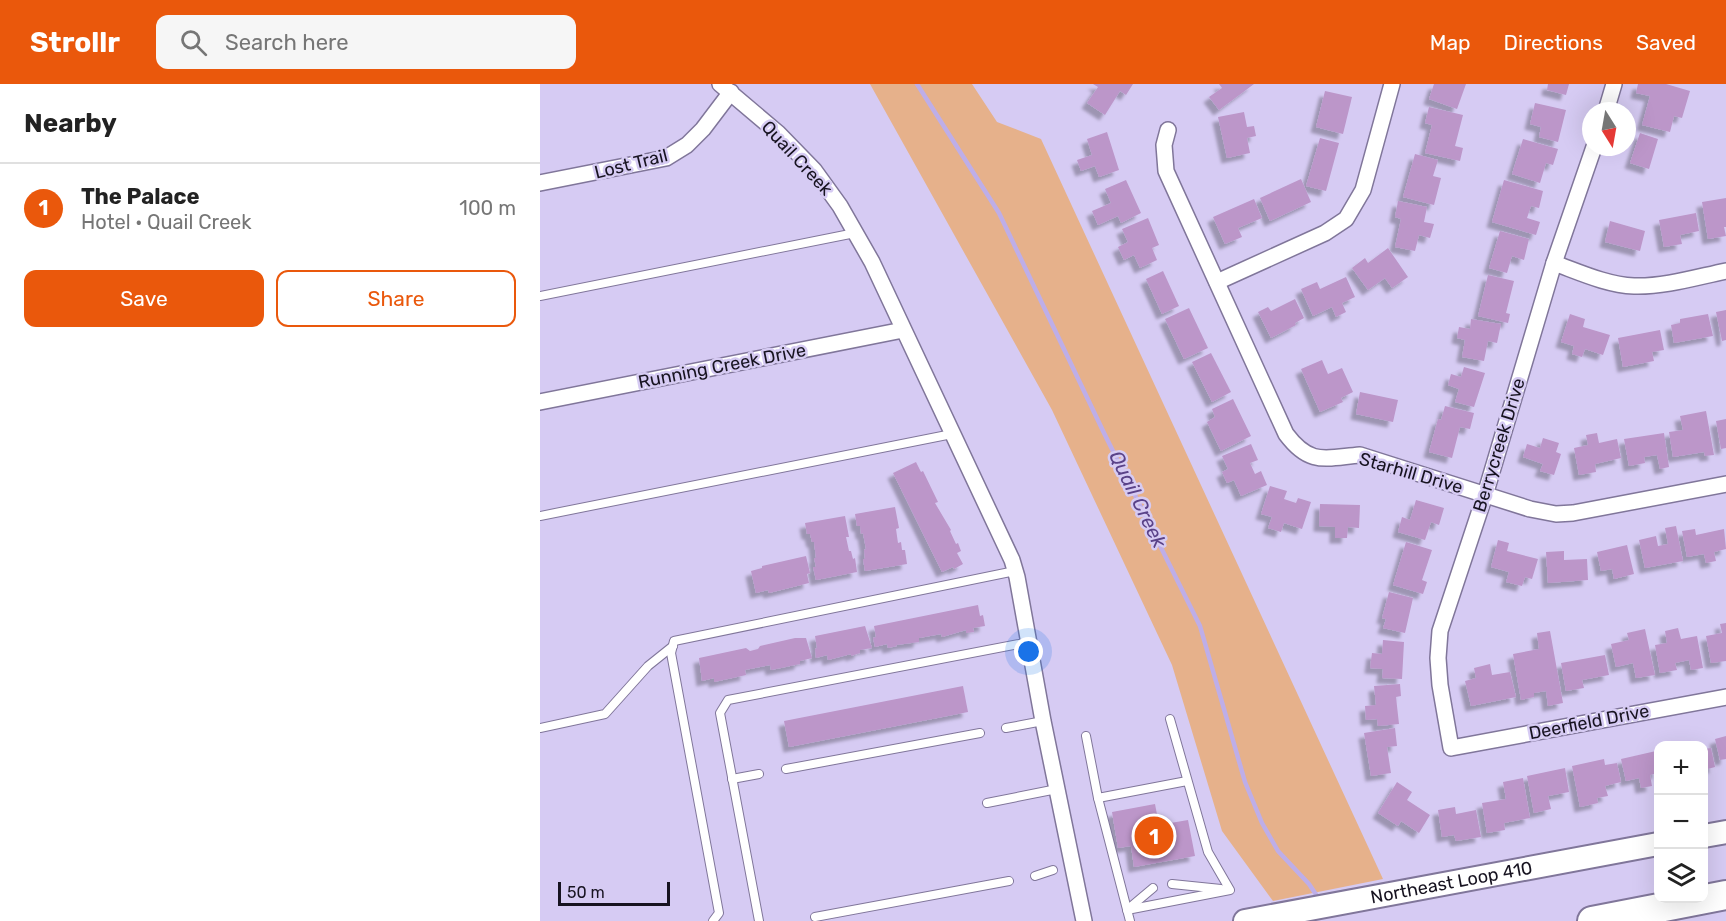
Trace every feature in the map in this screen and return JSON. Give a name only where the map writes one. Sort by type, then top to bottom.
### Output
[{"type":"highway","points":[[1592,921],[1726,895]]},
{"type":"main road","points":[[1708,835],[1726,832]]},
{"type":"main road","name":"Northeast Loop 410","points":[[1245,921],[1654,845]]},
{"type":"street","points":[[1217,282],[1325,233],[1346,219],[1363,190],[1392,84]]},
{"type":"street","points":[[1609,102],[1614,84]]},
{"type":"street","name":"Lost Trail","points":[[540,183],[666,158],[687,146],[702,129],[725,88]]},
{"type":"street","name":"Quail Creek","points":[[725,88],[778,133],[814,170],[840,206],[903,330],[1015,571],[1084,921]]},
{"type":"street","name":"Starhill Drive","points":[[1168,130],[1164,145],[1166,171],[1286,434],[1297,448],[1315,458],[1337,459],[1360,455],[1485,495],[1556,514],[1573,513],[1726,484]]},
{"type":"street","name":"Berrycreek Drive","points":[[1451,748],[1440,685],[1438,658],[1440,631],[1485,495],[1554,263],[1591,156]]},
{"type":"street","points":[[1554,263],[1614,283],[1635,286],[1726,271]]},
{"type":"street","name":"Running Creek Drive","points":[[540,402],[903,330]]},
{"type":"street","name":"Deerfield Drive","points":[[1451,748],[1726,697]]},
{"type":"lane","points":[[540,296],[855,233]]},
{"type":"lane","points":[[540,516],[952,434]]},
{"type":"lane","points":[[713,921],[719,912],[671,653],[674,641],[1015,571]]},
{"type":"lane","points":[[759,921],[720,713],[728,700],[1029,642]]},
{"type":"lane","points":[[540,728],[605,714],[648,666],[673,646]]},
{"type":"lane","points":[[1170,719],[1208,852],[1230,890]]},
{"type":"lane","points":[[1006,728],[1043,721]]},
{"type":"lane","points":[[786,769],[980,733]]},
{"type":"lane","points":[[1086,736],[1098,798],[1130,921]]},
{"type":"lane","points":[[732,779],[759,774]]},
{"type":"lane","points":[[1098,798],[1187,781]]},
{"type":"lane","points":[[987,803],[1057,789]]},
{"type":"lane","points":[[1035,876],[1053,870]]},
{"type":"lane","points":[[815,917],[1009,881]]},
{"type":"lane","points":[[1172,884],[1230,890]]},
{"type":"lane","points":[[1127,910],[1153,888]]},
{"type":"lane","points":[[1127,910],[1230,890]]},
{"type":"shaded area","points":[[870,84],[972,84],[997,122],[1041,139],[1383,879],[1273,901],[1222,831],[1172,665],[1052,410]]},
{"type":"building","points":[[1093,84],[1133,84],[1126,95],[1120,91],[1105,115],[1087,103],[1098,87]]},
{"type":"building","points":[[1219,84],[1254,84],[1219,110],[1209,97],[1222,88]]},
{"type":"building","points":[[1434,84],[1466,84],[1457,109],[1429,99]]},
{"type":"building","points":[[1548,84],[1569,84],[1566,95],[1547,90]]},
{"type":"building","points":[[1638,84],[1666,84],[1690,91],[1682,118],[1674,116],[1670,132],[1642,125],[1650,96],[1636,93]]},
{"type":"building","points":[[1325,91],[1352,97],[1343,134],[1316,127]]},
{"type":"building","points":[[1535,103],[1566,110],[1558,142],[1539,137],[1541,127],[1530,124]]},
{"type":"building","points":[[1429,107],[1463,115],[1455,146],[1463,148],[1460,161],[1425,153],[1432,125],[1425,123]]},
{"type":"building","points":[[1244,112],[1247,127],[1254,126],[1256,136],[1247,138],[1250,153],[1227,158],[1218,117]]},
{"type":"building","points":[[1107,132],[1119,170],[1099,177],[1095,166],[1081,171],[1077,160],[1092,155],[1087,139]]},
{"type":"building","points":[[1640,133],[1658,139],[1649,169],[1630,163],[1632,156],[1636,156],[1636,145]]},
{"type":"building","points":[[1320,138],[1339,143],[1326,191],[1306,186]]},
{"type":"building","points":[[1523,139],[1558,149],[1553,165],[1546,163],[1540,183],[1512,174]]},
{"type":"building","points":[[1415,154],[1438,160],[1433,176],[1441,178],[1434,205],[1403,197]]},
{"type":"building","points":[[1301,179],[1311,202],[1270,221],[1260,198]]},
{"type":"building","points":[[1126,180],[1141,213],[1121,223],[1118,216],[1098,225],[1092,211],[1111,203],[1105,189]]},
{"type":"building","points":[[1504,180],[1543,191],[1539,208],[1531,206],[1527,218],[1540,222],[1536,235],[1492,222]]},
{"type":"building","points":[[1726,198],[1726,227],[1724,227],[1726,236],[1708,239],[1702,202]]},
{"type":"building","points":[[1254,199],[1262,218],[1238,228],[1242,237],[1225,244],[1213,217]]},
{"type":"building","points":[[1398,201],[1427,207],[1424,222],[1434,224],[1430,238],[1419,235],[1415,251],[1395,247],[1401,219],[1395,217]]},
{"type":"building","points":[[1696,213],[1699,231],[1680,235],[1682,244],[1664,247],[1659,220]]},
{"type":"building","points":[[1148,218],[1159,245],[1152,248],[1157,260],[1140,268],[1134,255],[1124,260],[1118,247],[1128,242],[1122,229]]},
{"type":"building","points":[[1610,221],[1645,231],[1640,251],[1605,242]]},
{"type":"building","points":[[1500,231],[1529,239],[1524,260],[1512,256],[1507,273],[1489,268]]},
{"type":"building","points":[[1388,248],[1408,277],[1392,288],[1385,278],[1368,290],[1352,268],[1365,258],[1368,263]]},
{"type":"building","points":[[1163,271],[1179,306],[1162,314],[1146,279]]},
{"type":"building","points":[[1488,275],[1514,281],[1506,313],[1510,314],[1508,323],[1478,316]]},
{"type":"building","points":[[1346,277],[1355,297],[1342,303],[1346,312],[1336,317],[1332,307],[1313,316],[1301,289],[1317,282],[1320,289]]},
{"type":"building","points":[[1295,299],[1304,318],[1295,323],[1296,325],[1271,338],[1258,312],[1268,307],[1271,311]]},
{"type":"building","points":[[1189,308],[1208,348],[1184,359],[1165,319]]},
{"type":"building","points":[[1726,310],[1726,340],[1722,341],[1716,312]]},
{"type":"building","points":[[1570,314],[1585,319],[1583,327],[1610,335],[1603,355],[1585,349],[1582,357],[1572,354],[1574,346],[1561,342]]},
{"type":"building","points":[[1708,314],[1713,336],[1674,343],[1671,325],[1680,323],[1680,319]]},
{"type":"building","points":[[1471,319],[1501,324],[1497,343],[1488,341],[1484,361],[1462,357],[1465,340],[1457,338],[1459,327],[1470,329]]},
{"type":"building","points":[[1660,330],[1664,350],[1652,352],[1654,361],[1623,367],[1618,338]]},
{"type":"building","points":[[1211,353],[1231,392],[1212,402],[1192,362]]},
{"type":"building","points":[[1322,360],[1328,374],[1342,368],[1353,392],[1341,398],[1343,402],[1320,412],[1301,369]]},
{"type":"building","points":[[1464,367],[1485,373],[1474,407],[1455,402],[1459,389],[1448,385],[1451,374],[1461,377]]},
{"type":"building","points":[[1360,392],[1398,400],[1393,422],[1356,414]]},
{"type":"building","points":[[1233,399],[1251,436],[1221,451],[1207,422],[1215,417],[1212,409]]},
{"type":"building","points":[[1445,406],[1474,413],[1470,429],[1460,427],[1452,458],[1429,452],[1438,419],[1441,420]]},
{"type":"building","points":[[1706,411],[1714,455],[1705,456],[1704,452],[1673,457],[1669,432],[1683,430],[1680,416]]},
{"type":"building","points":[[1726,419],[1726,448],[1721,449],[1716,421]]},
{"type":"building","points":[[1597,433],[1599,443],[1617,439],[1621,458],[1595,464],[1596,472],[1579,475],[1574,448],[1588,445],[1586,435]]},
{"type":"building","points":[[1664,433],[1669,467],[1660,469],[1657,455],[1644,457],[1645,463],[1629,466],[1624,439]]},
{"type":"building","points":[[1543,438],[1559,443],[1556,452],[1561,454],[1554,475],[1540,471],[1543,464],[1523,457],[1527,444],[1540,448]]},
{"type":"building","points":[[1251,444],[1258,460],[1250,463],[1255,474],[1261,471],[1267,485],[1241,496],[1234,480],[1227,483],[1222,472],[1228,469],[1222,456]]},
{"type":"building","points":[[916,462],[921,472],[923,471],[938,502],[935,503],[961,551],[957,553],[963,564],[954,569],[953,567],[942,572],[893,473]]},
{"type":"building","points":[[1270,486],[1287,491],[1284,499],[1296,503],[1298,498],[1311,502],[1302,529],[1284,523],[1281,532],[1268,528],[1272,517],[1261,514]]},
{"type":"building","points":[[1416,500],[1444,508],[1439,525],[1431,522],[1425,540],[1398,532],[1402,517],[1410,520]]},
{"type":"building","points":[[1320,504],[1360,505],[1359,528],[1348,527],[1347,538],[1335,538],[1335,527],[1319,526]]},
{"type":"building","points":[[895,507],[899,528],[896,529],[898,543],[901,542],[902,550],[905,550],[907,564],[865,571],[863,559],[865,559],[864,550],[866,549],[863,533],[861,534],[860,526],[857,526],[855,514]]},
{"type":"building","points":[[845,516],[849,551],[853,559],[855,558],[857,572],[816,580],[813,567],[816,567],[814,542],[810,534],[807,534],[805,523]]},
{"type":"building","points":[[1676,526],[1683,561],[1645,568],[1639,540],[1656,536],[1658,546],[1668,544],[1665,528]]},
{"type":"building","points":[[1695,529],[1696,535],[1724,529],[1726,549],[1714,552],[1716,561],[1706,563],[1704,554],[1687,557],[1682,531]]},
{"type":"building","points":[[1498,540],[1509,543],[1507,551],[1538,559],[1532,579],[1525,577],[1522,586],[1506,582],[1509,572],[1491,567]]},
{"type":"building","points":[[1406,542],[1432,550],[1422,580],[1427,582],[1423,594],[1393,585]]},
{"type":"building","points":[[1627,545],[1634,574],[1614,579],[1612,569],[1601,571],[1597,552]]},
{"type":"building","points":[[1564,551],[1564,560],[1587,559],[1588,580],[1548,583],[1546,552]]},
{"type":"building","points":[[806,556],[810,573],[807,574],[809,583],[769,593],[768,590],[756,593],[751,571],[762,568],[762,566]]},
{"type":"building","points":[[1389,592],[1413,598],[1405,633],[1383,628],[1386,619],[1382,618]]},
{"type":"building","points":[[978,605],[985,626],[973,628],[974,632],[966,633],[966,630],[942,637],[941,634],[919,638],[919,642],[888,648],[887,644],[875,647],[874,626]]},
{"type":"building","points":[[1726,623],[1726,661],[1711,663],[1706,636],[1722,633],[1720,624]]},
{"type":"building","points":[[865,626],[872,648],[860,650],[860,653],[851,656],[851,654],[828,660],[827,655],[816,658],[815,636]]},
{"type":"building","points":[[1678,628],[1681,639],[1697,636],[1703,668],[1691,670],[1689,660],[1675,663],[1677,670],[1660,673],[1655,645],[1667,643],[1665,631]]},
{"type":"building","points":[[1645,629],[1655,675],[1636,678],[1633,663],[1616,667],[1611,644],[1629,640],[1627,633]]},
{"type":"building","points":[[1550,631],[1563,703],[1548,706],[1546,691],[1534,693],[1534,697],[1521,700],[1513,654],[1539,649],[1537,633]]},
{"type":"building","points":[[795,638],[806,638],[812,658],[800,661],[800,664],[771,670],[770,665],[745,670],[746,675],[714,682],[714,678],[702,681],[699,658],[746,648],[750,651],[760,646]]},
{"type":"building","points":[[1383,640],[1404,642],[1402,679],[1382,678],[1383,669],[1370,668],[1372,653],[1382,654]]},
{"type":"building","points":[[1605,655],[1609,675],[1582,680],[1584,688],[1566,691],[1561,663]]},
{"type":"building","points":[[1490,664],[1492,675],[1510,672],[1516,697],[1471,706],[1465,681],[1476,678],[1474,668]]},
{"type":"building","points":[[1400,684],[1401,696],[1396,697],[1399,724],[1378,726],[1377,719],[1366,720],[1365,706],[1376,705],[1374,686]]},
{"type":"building","points":[[963,686],[968,712],[789,747],[784,721]]},
{"type":"building","points":[[1395,728],[1397,746],[1387,747],[1391,773],[1371,776],[1364,733]]},
{"type":"building","points":[[1726,736],[1726,759],[1720,760],[1715,739]]},
{"type":"building","points":[[1708,748],[1711,748],[1715,767],[1708,769]]},
{"type":"building","points":[[1654,751],[1654,774],[1650,775],[1652,786],[1641,788],[1639,778],[1626,781],[1621,759]]},
{"type":"building","points":[[1604,759],[1605,765],[1617,763],[1621,782],[1605,786],[1608,796],[1597,798],[1598,803],[1580,807],[1572,766]]},
{"type":"building","points":[[1565,768],[1569,792],[1548,796],[1551,809],[1534,813],[1527,776]]},
{"type":"building","points":[[1523,778],[1530,818],[1504,823],[1505,830],[1487,833],[1482,803],[1506,799],[1503,782]]},
{"type":"building","points":[[1397,782],[1412,792],[1407,800],[1430,815],[1419,833],[1401,821],[1398,826],[1378,813]]},
{"type":"building","points":[[1155,804],[1159,825],[1188,820],[1195,856],[1134,867],[1131,846],[1118,848],[1112,812]]},
{"type":"building","points":[[1455,807],[1456,814],[1476,810],[1481,837],[1456,841],[1454,835],[1442,837],[1438,810]]},
{"type":"waterway","name":"Quail Creek","points":[[917,84],[999,213],[1104,433],[1200,626],[1245,782],[1262,823],[1278,851],[1309,884],[1319,899]]},
{"type":"place","name":"The Palace","points":[[1154,836]]}]
